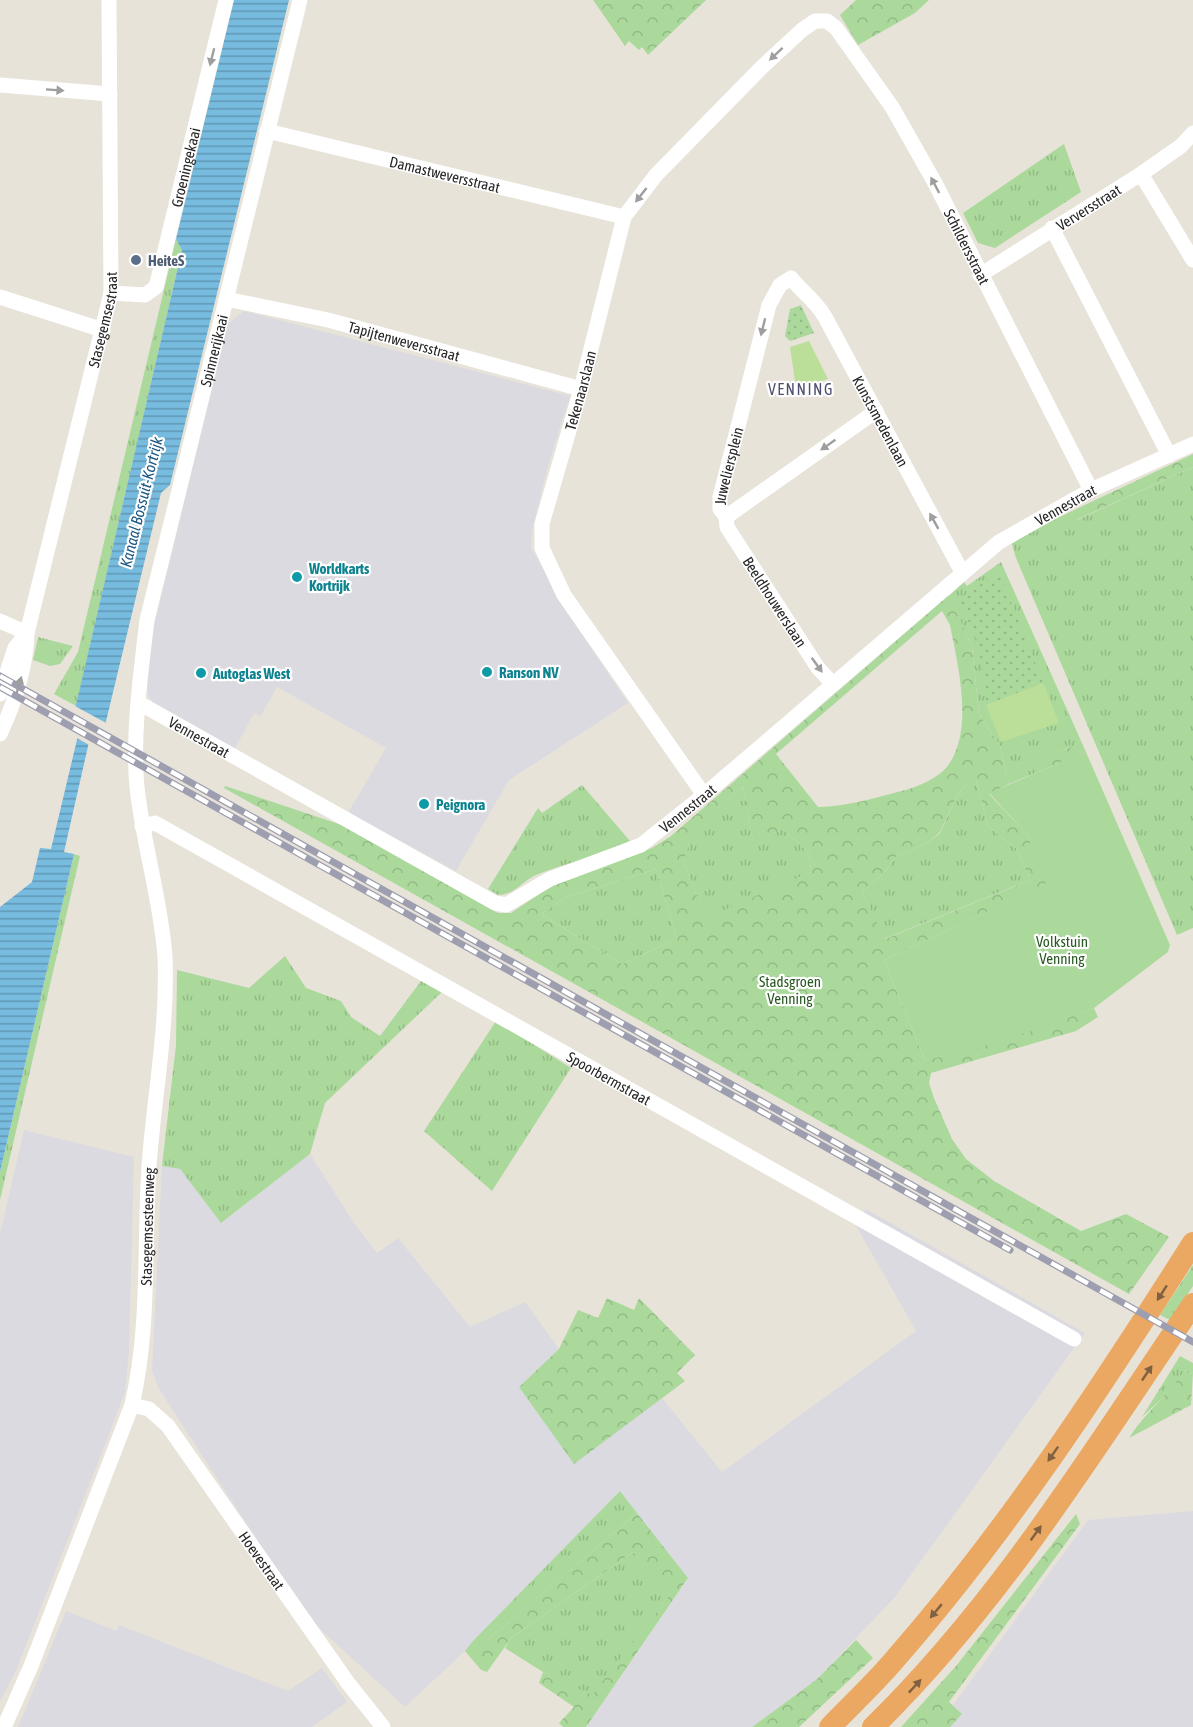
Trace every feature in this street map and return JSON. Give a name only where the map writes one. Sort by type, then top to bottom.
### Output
[{"type":"highway","points":[[830,1727],[895,1660],[1002,1526],[1114,1366],[1193,1243]]},
{"type":"highway","points":[[873,1727],[916,1685],[979,1609],[1066,1491],[1193,1304]]},
{"type":"street","name":"Stasegemsestraat","points":[[27,633],[111,293],[109,0]]},
{"type":"street","name":"Groeningekaai","points":[[111,293],[140,295],[151,293],[158,281],[226,0]]},
{"type":"street","name":"Spinnerijkaai","points":[[139,703],[147,620],[300,0]]},
{"type":"street","name":"Tekenaarslaan","points":[[704,795],[564,595],[542,548],[542,524],[581,389],[624,217],[656,175],[762,67],[802,30],[821,19]]},
{"type":"street","name":"Schildersstraat","points":[[821,19],[836,28],[892,107],[935,183],[1091,490]]},
{"type":"street","points":[[0,85],[110,94]]},
{"type":"street","name":"Damastweversstraat","points":[[267,132],[624,217]]},
{"type":"street","name":"Verversstraat","points":[[980,275],[1141,174],[1182,146],[1193,134]]},
{"type":"street","points":[[1141,174],[1191,252]]},
{"type":"street","points":[[1052,228],[1169,455]]},
{"type":"street","name":"Kunstsmedenlaan","points":[[791,278],[821,309],[962,572]]},
{"type":"street","name":"Juweliersplein","points":[[791,278],[780,285],[769,305],[720,497],[720,509],[726,517],[876,411]]},
{"type":"street","points":[[0,297],[103,330]]},
{"type":"street","name":"Tapijtenweversstraat","points":[[226,299],[328,320],[581,389]]},
{"type":"street","name":"Vennestraat","points":[[139,703],[495,903],[506,905],[550,879],[641,845],[704,795],[962,572],[1022,527],[1091,490],[1193,444]]},
{"type":"street","name":"Beeldhouwerslaan","points":[[726,517],[727,527],[818,668],[832,684]]},
{"type":"street","points":[[0,621],[27,633]]},
{"type":"street","points":[[0,694],[15,648],[27,633]]},
{"type":"street","points":[[0,734],[21,678],[27,651],[27,633]]},
{"type":"street","name":"Stasegemsesteenweg","points":[[4,1727],[31,1666],[132,1405],[144,1335],[149,1166],[165,985],[162,925],[136,785],[139,703]]},
{"type":"street","name":"Spoorbermstraat","points":[[142,826],[154,823],[1074,1339]]},
{"type":"street","name":"Hoevestraat","points":[[132,1405],[148,1409],[168,1426],[348,1683],[383,1727]]},
{"type":"shaded area","points":[[244,311],[570,396],[548,466],[532,531],[531,548],[579,630],[628,703],[509,780],[456,871],[348,813],[386,748],[277,687],[260,717],[254,713],[234,750],[155,706],[148,695],[145,662],[228,323]]},
{"type":"shaded area","points":[[24,1130],[134,1157],[129,1352],[125,1392],[15,1673],[0,1701],[0,1234]]},
{"type":"shaded area","points":[[310,1154],[354,1223],[377,1253],[398,1238],[470,1327],[525,1302],[559,1349],[519,1387],[574,1463],[662,1398],[722,1472],[916,1331],[855,1224],[866,1209],[1085,1333],[895,1597],[816,1680],[752,1727],[586,1727],[688,1579],[620,1491],[465,1651],[405,1707],[307,1617],[159,1389],[152,1371],[162,1166],[180,1169],[221,1223]]},
{"type":"shaded area","points":[[1193,1511],[1193,1727],[937,1727],[1088,1520]]},
{"type":"shaded area","points":[[66,1611],[117,1631],[119,1625],[288,1691],[322,1668],[347,1702],[312,1727],[18,1727]]},
{"type":"green space","points":[[593,0],[706,0],[648,55],[642,47],[639,50],[629,41],[625,46]]},
{"type":"green space","points":[[856,0],[929,0],[915,13],[858,45],[840,15]]},
{"type":"green space","points":[[1064,144],[1081,192],[995,248],[978,243],[963,213]]},
{"type":"green space","points":[[176,239],[182,250],[76,706],[54,694],[78,652]]},
{"type":"green space","points":[[801,305],[814,333],[790,341],[785,336],[790,309]]},
{"type":"green space","points":[[809,341],[828,379],[796,388],[790,347]]},
{"type":"green space","points":[[1193,454],[1193,467],[1076,520],[1072,511]]},
{"type":"green space","points":[[1193,467],[1193,928],[1177,935],[1016,558],[1011,541],[1072,511],[1077,520]]},
{"type":"green space","points":[[1001,562],[1086,752],[1075,757],[1070,747],[1034,762],[1038,772],[1009,784],[1000,746],[979,714],[972,647],[949,596],[964,582],[967,586]]},
{"type":"green space","points":[[999,572],[1043,683],[986,705],[979,646],[959,599]]},
{"type":"green space","name":"Stadsgroen Venning","points":[[949,595],[972,647],[979,714],[1000,746],[1009,784],[989,794],[1027,834],[1047,884],[884,960],[925,1060],[989,1043],[1094,1008],[1098,1017],[1076,1031],[931,1073],[929,1083],[952,1139],[966,1159],[994,1181],[1081,1231],[1126,1214],[1169,1237],[1129,1294],[224,788],[225,786],[342,825],[498,913],[511,913],[560,880],[652,848],[671,836]],"holes":[[[942,611],[950,625],[962,700],[960,739],[954,756],[944,770],[934,778],[901,791],[857,802],[818,807],[776,754]],[[970,780],[976,780],[988,826],[1016,848],[1030,880],[885,939],[862,892],[881,876],[896,857],[929,842],[940,832],[958,794]],[[743,786],[753,842],[783,829],[809,853],[811,872],[706,918],[684,863],[692,830]],[[656,869],[677,939],[622,964],[541,914],[567,897]]]},
{"type":"green space","points":[[38,637],[73,646],[60,664],[50,666],[33,660]]},
{"type":"green space","points":[[1043,683],[1059,723],[1001,742],[986,705]]},
{"type":"green space","points":[[1071,747],[1075,757],[1038,772],[1033,761]]},
{"type":"green space","name":"Volkstuin Venning","points":[[1086,752],[1170,945],[1168,952],[1094,1008],[1026,1033],[964,1052],[925,1060],[884,960],[1046,884],[1027,834],[989,793]]},
{"type":"green space","points":[[970,780],[976,780],[988,826],[1016,848],[1030,880],[884,939],[862,892],[881,876],[896,857],[929,842],[940,833],[958,794]]},
{"type":"green space","points":[[582,785],[630,841],[536,875],[509,893],[498,895],[488,889],[538,808],[542,813]]},
{"type":"green space","points":[[743,786],[753,841],[783,829],[809,853],[811,872],[706,919],[684,863],[692,829]]},
{"type":"green space","points":[[74,854],[80,856],[0,1200],[0,1172]]},
{"type":"green space","points":[[656,869],[677,939],[622,964],[541,914],[567,897]]},
{"type":"green space","points":[[285,956],[306,988],[341,1001],[351,1017],[380,1036],[421,981],[442,992],[325,1103],[310,1154],[221,1223],[180,1169],[162,1166],[176,1045],[177,970],[249,988]]},
{"type":"green space","points":[[496,1021],[571,1068],[492,1191],[424,1131]]},
{"type":"green space","points":[[1193,1265],[1193,1286],[1170,1320],[1160,1315]]},
{"type":"green space","points":[[607,1298],[634,1310],[639,1298],[695,1355],[677,1373],[685,1381],[574,1464],[519,1387],[559,1349],[578,1310],[598,1318]]},
{"type":"green space","points":[[1180,1356],[1193,1363],[1193,1373],[1185,1370],[1174,1387],[1142,1417]]},
{"type":"green space","points":[[1185,1370],[1193,1373],[1191,1405],[1129,1438],[1142,1420]]},
{"type":"green space","points":[[620,1491],[637,1513],[481,1646],[473,1641]]},
{"type":"green space","points":[[637,1513],[688,1578],[586,1727],[563,1727],[559,1723],[574,1707],[539,1683],[543,1672],[592,1695],[669,1596],[633,1552],[511,1638],[487,1672],[481,1670],[465,1651],[473,1641],[482,1645]]},
{"type":"green space","points":[[1076,1514],[1080,1524],[949,1702],[962,1714],[950,1727],[901,1727],[956,1666]]},
{"type":"green space","points":[[633,1552],[670,1595],[592,1696],[543,1672],[505,1648],[511,1638]]},
{"type":"green space","points":[[856,1640],[873,1658],[799,1727],[752,1727],[816,1680]]},
{"type":"water","name":"Kanaal Bossuit-Kortrijk","points":[[234,0],[289,0],[170,485],[161,493],[102,738],[92,733],[89,742],[64,852],[74,854],[0,1172],[0,907],[32,882],[40,848],[51,849],[80,727],[72,722],[182,250],[176,239]]},
{"type":"pier","points":[[73,705],[108,724],[104,741],[93,737],[91,746],[75,737],[77,728],[69,722]]},
{"type":"railway","points":[[0,676],[1193,1342]]},
{"type":"railway","points":[[0,687],[1010,1250]]},
{"type":"place","name":"HeiteS","points":[[136,260]]},
{"type":"place","name":"Worldkarts Kortrijk","points":[[297,577]]},
{"type":"place","name":"Ranson NV","points":[[487,672]]},
{"type":"place","name":"Autoglas West","points":[[201,673]]},
{"type":"place","name":"Peignora","points":[[424,804]]},
{"type":"district","name":"VENNING","points":[[801,389]]}]
